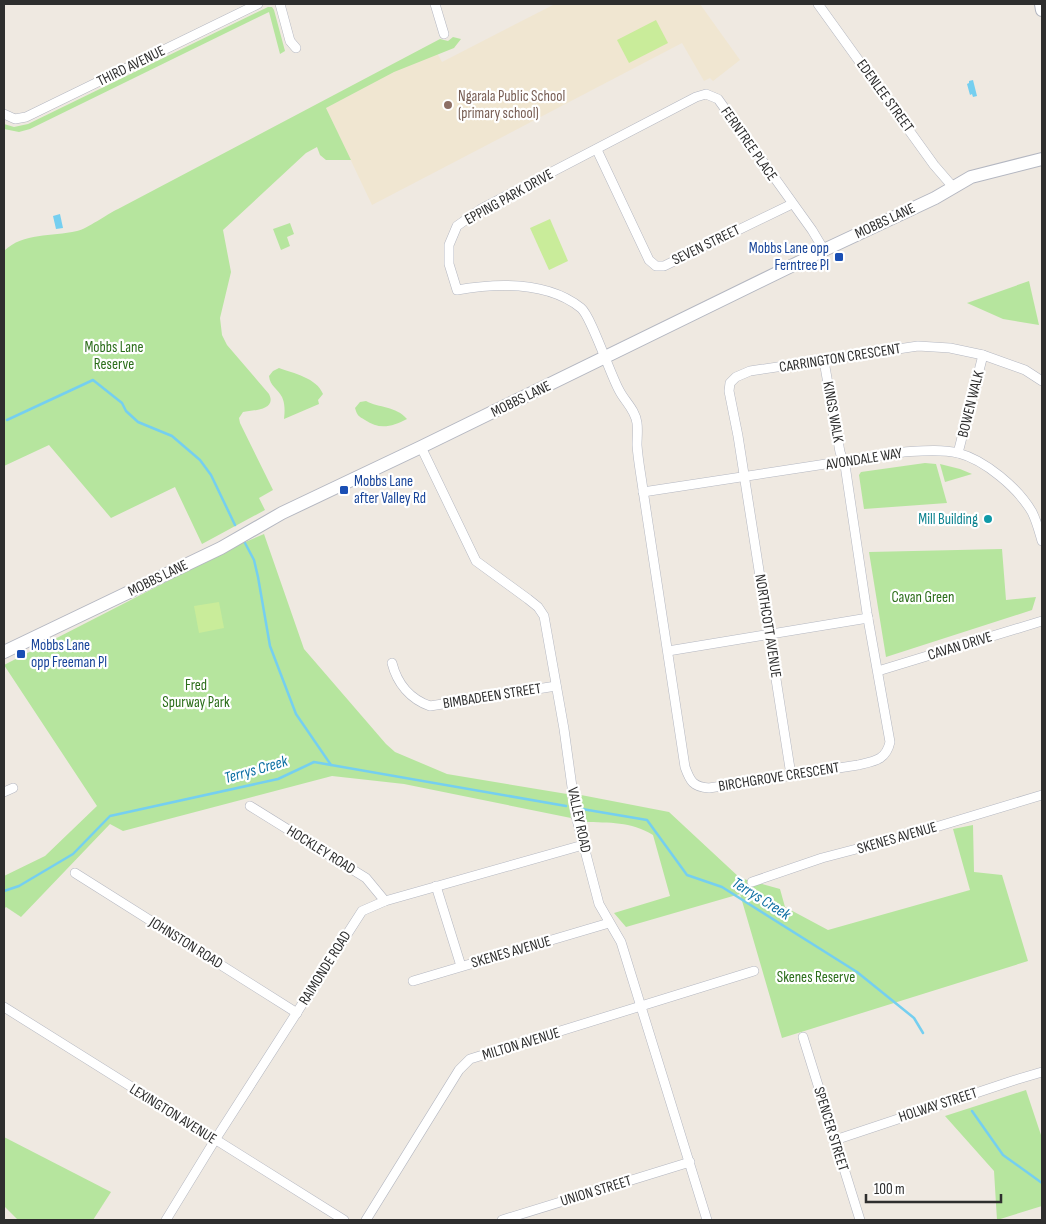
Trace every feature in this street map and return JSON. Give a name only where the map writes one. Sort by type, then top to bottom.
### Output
[{"type":"street","name":"THIRD AVENUE","points":[[4,114],[12,118],[26,117],[258,4]]},
{"type":"street","points":[[280,4],[290,41],[296,48]]},
{"type":"street","points":[[435,4],[444,34]]},
{"type":"street","name":"EDENLEE STREET","points":[[818,4],[934,165],[953,187]]},
{"type":"street","points":[[1041,4],[1042,10]]},
{"type":"street","name":"FERNTREE PLACE","points":[[597,150],[696,97],[706,94],[718,99],[812,230],[824,250]]},
{"type":"street","name":"SEVEN STREET","points":[[597,150],[649,260],[656,266],[664,266],[792,204]]},
{"type":"street","name":"EPPING PARK DRIVE","points":[[597,150],[481,209],[457,226],[449,245],[448,264],[457,290],[485,285],[520,286],[542,290],[570,301],[583,310],[604,358]]},
{"type":"street","name":"MOBBS LANE","points":[[4,652],[221,548],[282,513],[935,198],[971,177],[1042,159]]},
{"type":"street","name":"CARRINGTON CRESCENT","points":[[744,477],[729,391],[730,383],[736,377],[750,371],[918,346],[950,348],[983,355],[1025,370],[1042,382]]},
{"type":"street","name":"BOWEN WALK","points":[[958,453],[983,355]]},
{"type":"street","name":"BIRCHGROVE CRESCENT","points":[[604,358],[621,395],[634,411],[637,422],[637,445],[685,767],[689,779],[700,787],[709,788],[858,765],[883,757],[888,750],[890,742],[868,618],[844,461]]},
{"type":"street","name":"KINGS WALK","points":[[824,361],[840,452],[844,461]]},
{"type":"street","name":"VALLEY ROAD","points":[[420,447],[476,561],[538,607],[544,616],[564,730],[573,804],[583,845],[599,904],[621,942],[707,1220]]},
{"type":"street","name":"AVONDALE WAY","points":[[644,492],[914,451],[958,453],[987,467],[1017,492],[1034,517],[1042,541]]},
{"type":"street","name":"NORTHCOTT AVENUE","points":[[744,477],[791,775]]},
{"type":"street","points":[[668,651],[868,618]]},
{"type":"street","name":"CAVAN DRIVE","points":[[878,671],[1042,621]]},
{"type":"street","name":"BIMBADEEN STREET","points":[[392,663],[395,675],[408,692],[417,701],[430,706],[556,686]]},
{"type":"street","points":[[4,792],[13,788]]},
{"type":"street","name":"SKENES AVENUE","points":[[752,882],[822,858],[906,836],[1042,795]]},
{"type":"street","name":"HOCKLEY ROAD","points":[[250,806],[366,878],[385,901]]},
{"type":"street","name":"RAIMONDE ROAD","points":[[166,1220],[362,911],[385,901],[583,845]]},
{"type":"street","name":"JOHNSTON ROAD","points":[[75,872],[296,1013]]},
{"type":"street","points":[[436,886],[461,966]]},
{"type":"street","name":"SKENES AVENUE","points":[[413,981],[609,923]]},
{"type":"street","name":"MILTON AVENUE","points":[[366,1220],[459,1070],[470,1059],[754,972]]},
{"type":"street","name":"LEXINGTON AVENUE","points":[[4,1007],[344,1220]]},
{"type":"street","name":"SPENCER STREET","points":[[803,1037],[860,1220]]},
{"type":"street","name":"HOLWAY STREET","points":[[835,1140],[1042,1072]]},
{"type":"street","name":"UNION STREET","points":[[502,1220],[690,1162]]},
{"type":"shaded area","name":"Ngarala Public School (primary school)","points":[[555,4],[700,4],[740,60],[713,81],[710,78],[704,81],[682,43],[372,205],[326,108],[435,49],[442,62]]},
{"type":"green space","points":[[268,7],[272,7],[274,10],[285,51],[280,54],[269,12],[30,129],[19,132],[4,129],[4,124],[14,127],[28,124]]},
{"type":"green space","points":[[656,20],[668,43],[629,63],[617,40]]},
{"type":"green space","name":"Mobbs Lane Reserve","points":[[453,37],[461,39],[454,48],[394,72],[326,108],[351,160],[326,160],[320,155],[317,147],[306,153],[223,230],[231,272],[220,318],[222,335],[227,345],[269,394],[271,399],[267,406],[258,410],[243,412],[239,418],[273,490],[259,498],[265,510],[202,544],[175,487],[111,518],[49,445],[4,466],[4,251],[12,245],[29,238],[67,233],[86,227],[440,39],[448,41]]},
{"type":"green space","points":[[550,219],[568,261],[549,270],[530,228]]},
{"type":"green space","points":[[290,223],[294,234],[287,237],[290,246],[281,250],[273,229]]},
{"type":"green space","points":[[1029,281],[1039,325],[1003,319],[967,303]]},
{"type":"green space","points":[[279,368],[304,377],[316,384],[323,394],[318,400],[319,404],[284,419],[283,399],[269,376]]},
{"type":"green space","points":[[366,401],[393,409],[407,419],[386,426],[370,423],[357,414],[355,408],[360,402]]},
{"type":"green space","points":[[925,463],[936,464],[947,503],[864,509],[859,475],[861,472]]},
{"type":"green space","points":[[940,464],[960,469],[972,474],[945,482]]},
{"type":"green space","name":"Fred Spurway Park","points":[[264,534],[304,649],[386,744],[395,752],[447,774],[567,794],[571,818],[404,784],[332,776],[123,831],[110,824],[21,917],[6,907],[4,909],[4,876],[45,856],[97,806],[4,665],[238,545]]},
{"type":"green space","name":"Cavan Green","points":[[1002,549],[1006,600],[1036,597],[1032,610],[886,657],[869,552]]},
{"type":"green space","points":[[219,602],[224,628],[199,633],[194,606]]},
{"type":"green space","name":"Skenes Reserve","points":[[581,795],[669,812],[740,878],[780,889],[785,907],[828,930],[970,890],[953,829],[973,825],[974,872],[1002,875],[1028,961],[782,1038],[740,894],[626,927],[614,913],[670,896],[653,835],[628,825],[584,822]]},
{"type":"green space","points":[[1026,1090],[1042,1138],[1042,1206],[997,1220],[994,1171],[945,1116]]},
{"type":"green space","points":[[4,1137],[111,1192],[93,1220],[18,1220],[4,1206]]},
{"type":"water","points":[[973,80],[977,96],[973,97],[972,94],[970,95],[967,84]]},
{"type":"water","points":[[60,214],[63,228],[56,229],[53,216]]},
{"type":"waterway","points":[[7,420],[93,380],[122,403],[126,411],[138,422],[172,436],[200,460],[211,475],[235,525]]},
{"type":"waterway","points":[[245,543],[254,560],[270,646],[296,714],[331,765]]},
{"type":"waterway","name":"Terrys Creek","points":[[4,891],[19,886],[73,854],[110,816],[278,779],[314,762],[566,806]]},
{"type":"waterway","name":"Terrys Creek","points":[[582,809],[647,820],[687,875],[722,887],[857,972],[914,1018],[923,1033]]},
{"type":"waterway","name":"Terrys Creek","points":[[972,1111],[1003,1155],[1042,1183]]},
{"type":"place","name":"Ngarala Public School (primary school)","points":[[448,105]]},
{"type":"place","name":"Mobbs Lane opp Ferntree Pl","points":[[839,257]]},
{"type":"place","name":"Mobbs Lane after Valley Rd","points":[[344,490]]},
{"type":"place","name":"Mill Building","points":[[988,519]]},
{"type":"place","name":"Mobbs Lane opp Freeman Pl","points":[[21,654]]}]
